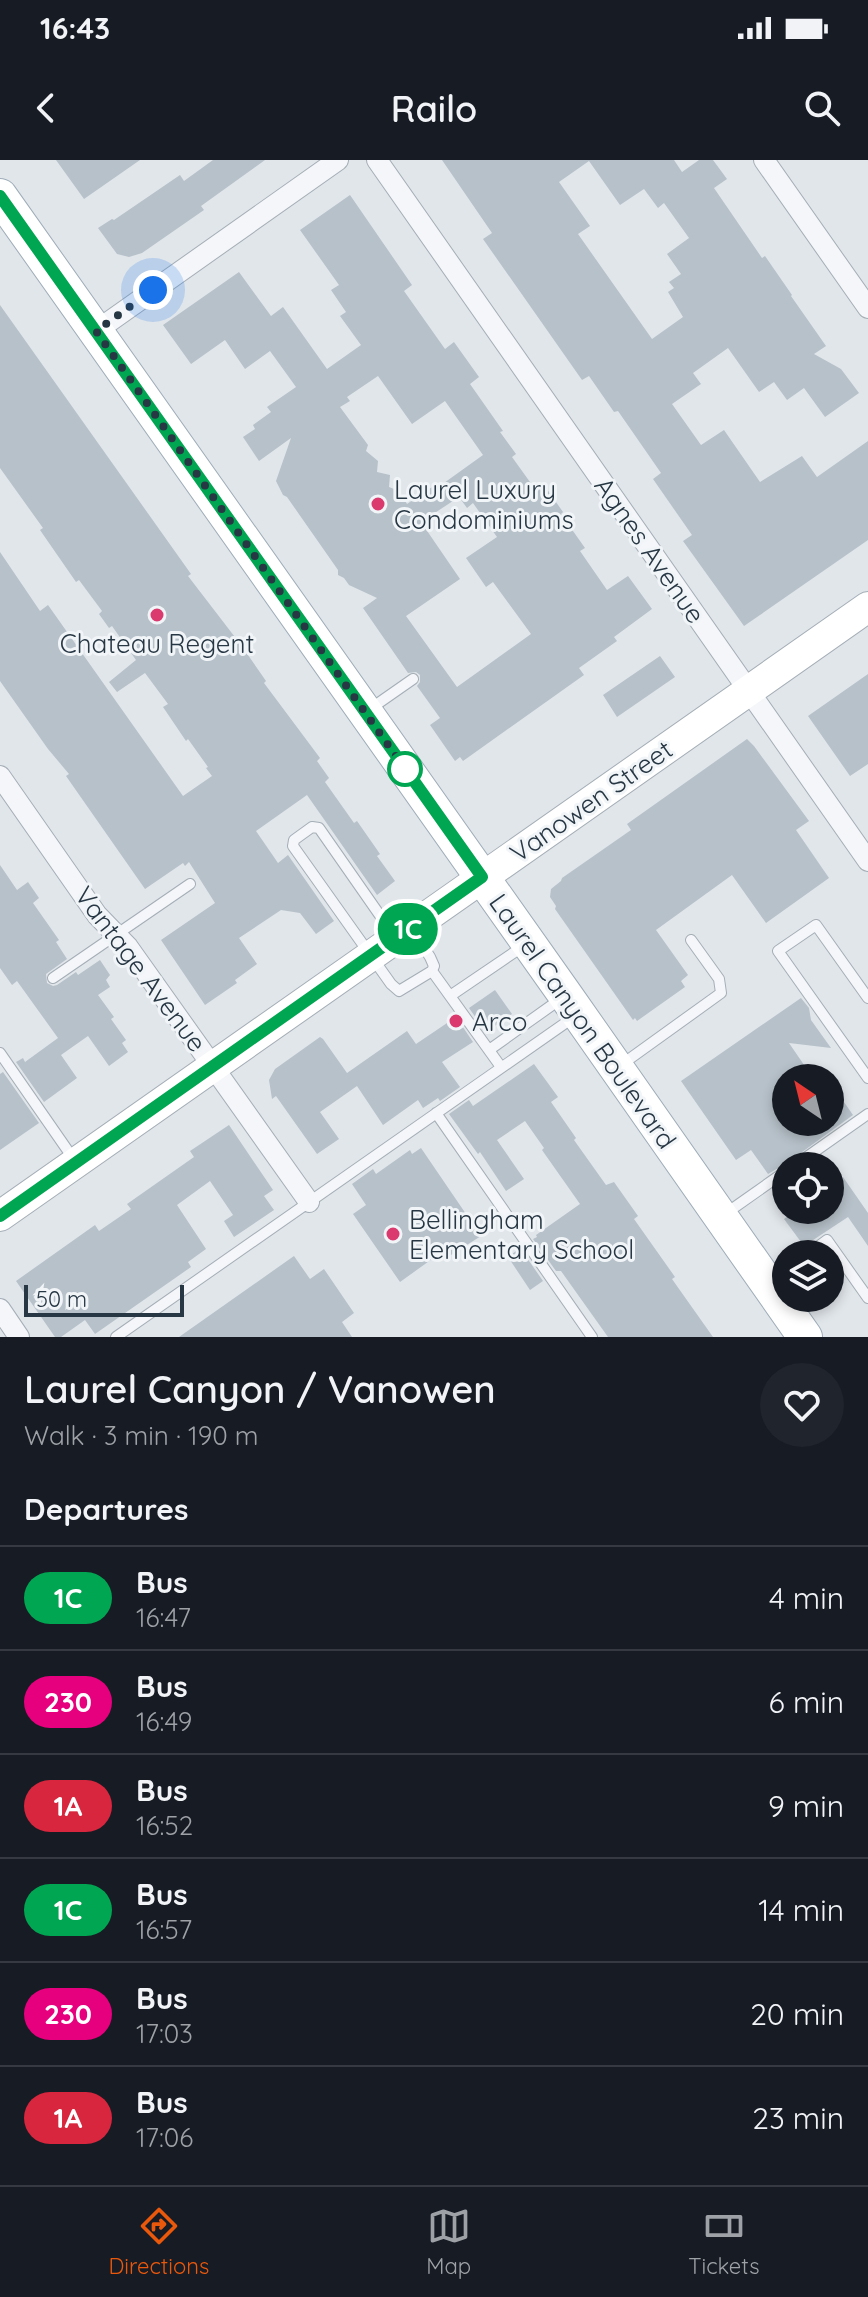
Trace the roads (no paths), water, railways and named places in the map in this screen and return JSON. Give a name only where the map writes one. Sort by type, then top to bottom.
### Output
[{"type":"main road","name":"Laurel Canyon Boulevard","points":[[4,210],[96,331],[720,1217],[772,1280],[805,1337]]},
{"type":"main road","name":"Vanowen Street","points":[[0,1216],[868,607]]},
{"type":"street","points":[[96,331],[338,160]]},
{"type":"street","name":"Agnes Avenue","points":[[377,160],[868,861]]},
{"type":"street","points":[[764,160],[868,308]]},
{"type":"street","name":"Vantage Avenue","points":[[0,776],[97,915],[128,947],[309,1202]]},
{"type":"street","points":[[0,1309],[19,1337]]},
{"type":"lane","points":[[365,713],[413,679]]},
{"type":"lane","points":[[312,827],[319,828],[403,933],[434,963],[432,971],[399,991],[395,990],[370,956],[293,846],[294,840],[312,827]]},
{"type":"lane","points":[[53,978],[190,884]]},
{"type":"lane","points":[[868,998],[816,925],[778,951],[868,1078]]},
{"type":"lane","points":[[617,1068],[721,993],[719,979],[691,940]]},
{"type":"lane","points":[[450,996],[528,943]]},
{"type":"lane","points":[[432,971],[501,1067]]},
{"type":"lane","points":[[489,1050],[572,1005]]},
{"type":"lane","points":[[116,1337],[501,1067],[572,1005]]},
{"type":"lane","points":[[0,1053],[76,1162]]},
{"type":"lane","points":[[436,1113],[592,1337]]},
{"type":"lane","points":[[814,1152],[868,1114]]},
{"type":"lane","points":[[720,1217],[772,1181]]},
{"type":"lane","points":[[844,1264],[868,1298]]},
{"type":"place","name":"Laurel Luxury Condominiums","points":[[378,504]]},
{"type":"place","name":"Chateau Regent","points":[[157,615]]},
{"type":"place","name":"Arco","points":[[456,1021]]},
{"type":"place","name":"Bellingham Elementary School","points":[[393,1234]]}]
